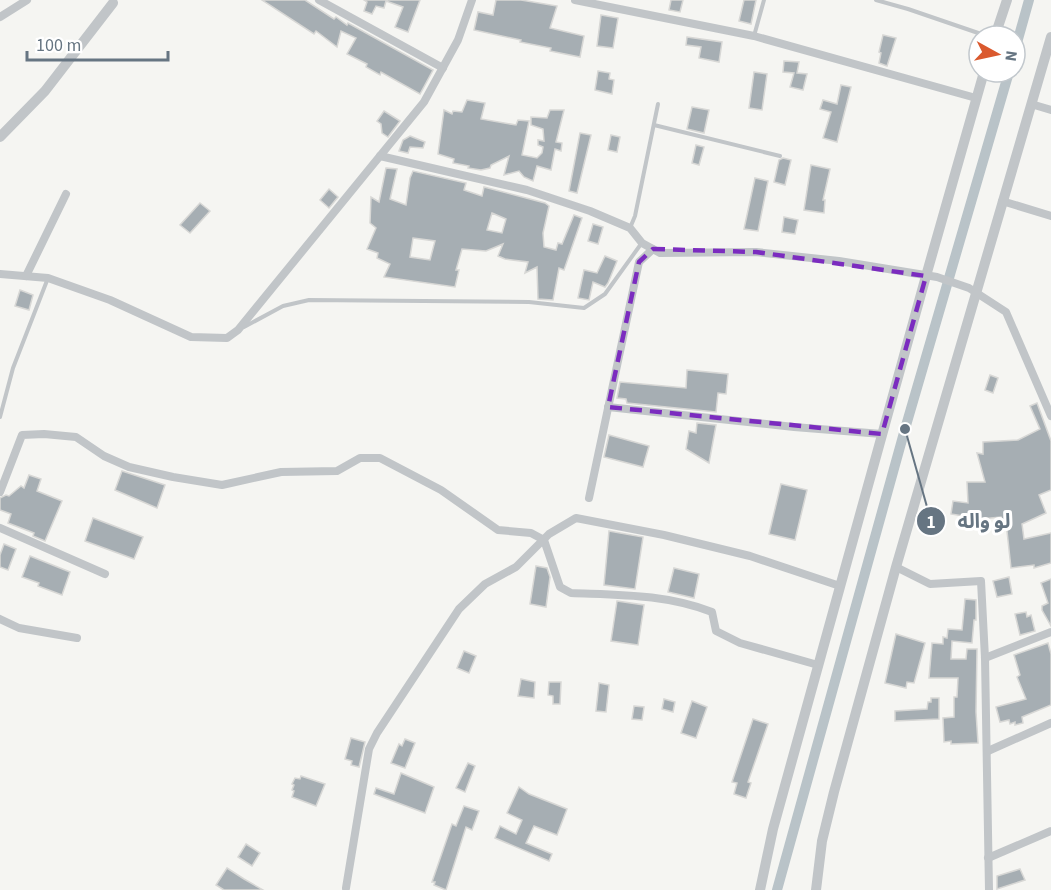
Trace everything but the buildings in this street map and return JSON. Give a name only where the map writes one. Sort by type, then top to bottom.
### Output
[{"type":"street","points":[[0,17],[27,0]]},
{"type":"street","points":[[319,0],[443,68]]},
{"type":"street","points":[[0,274],[48,278],[110,300],[191,337],[227,338],[238,330],[424,102],[458,40],[472,0]]},
{"type":"street","points":[[575,0],[754,36],[976,99]]},
{"type":"street","points":[[999,24],[1006,0]]},
{"type":"street","points":[[0,137],[45,92],[112,3]]},
{"type":"street","points":[[816,890],[825,831],[896,567],[973,290],[1051,37]]},
{"type":"street","points":[[760,890],[773,829],[882,434],[931,277],[980,84]]},
{"type":"street","points":[[1031,105],[1051,111]]},
{"type":"street","points":[[380,156],[527,190],[590,211],[630,228],[642,243],[660,253],[756,252],[839,261],[931,277],[973,290],[1006,312],[1051,416]]},
{"type":"street","points":[[26,276],[66,194]]},
{"type":"street","points":[[1002,201],[1051,216]]},
{"type":"street","points":[[589,498],[639,262],[653,249]]},
{"type":"street","points":[[608,407],[882,434]]},
{"type":"street","points":[[0,492],[22,435],[44,434],[76,437],[104,456],[129,467],[222,485],[281,472],[337,471],[360,458],[380,458],[441,490],[498,530],[531,532],[543,540],[560,587],[571,593],[655,597],[687,602],[712,612],[716,631],[740,643],[818,665]]},
{"type":"street","points":[[346,888],[369,749],[377,733],[459,609],[485,584],[516,567],[549,534],[576,518],[664,535],[750,556],[840,586]]},
{"type":"street","points":[[0,528],[105,574]]},
{"type":"street","points":[[896,567],[930,584],[981,581],[988,751],[989,890]]},
{"type":"street","points":[[0,619],[19,628],[77,638]]},
{"type":"street","points":[[985,658],[1051,632]]},
{"type":"street","points":[[988,751],[1051,723]]},
{"type":"street","points":[[988,858],[1051,831]]},
{"type":"lane","points":[[754,36],[764,0]]},
{"type":"lane","points":[[876,0],[967,29]]},
{"type":"lane","points":[[630,228],[635,216],[658,104]]},
{"type":"lane","points":[[654,125],[780,156]]},
{"type":"lane","points":[[238,330],[283,306],[309,300],[529,302],[584,308],[606,294],[642,243]]},
{"type":"lane","points":[[0,417],[13,368],[48,278]]},
{"type":"highlighted area","points":[[653,249],[756,252],[926,276],[882,434],[608,407],[639,262]]},
{"type":"waterway","points":[[1022,24],[1029,0]]},
{"type":"waterway","points":[[777,890],[905,429],[1006,84]]},
{"type":"place","name":"لو واله","points":[[905,429]]}]
